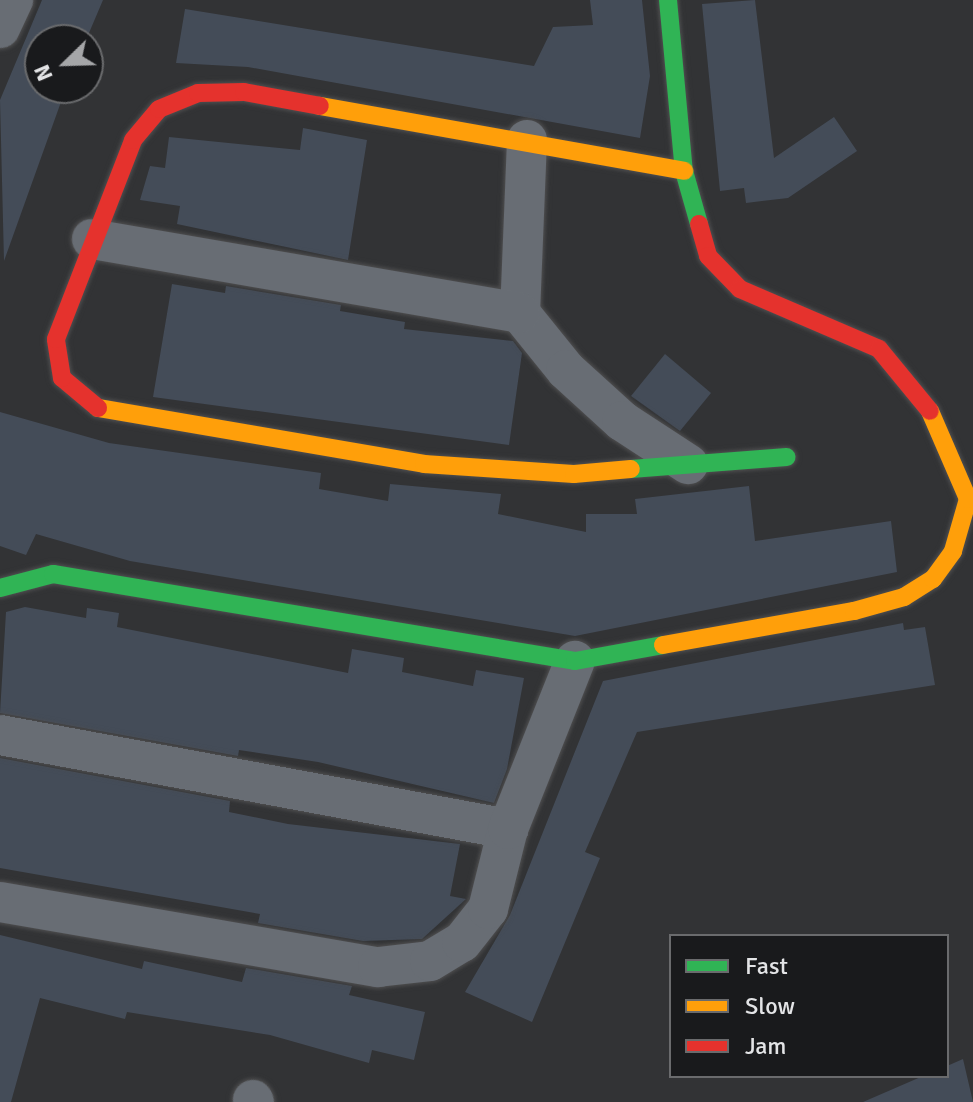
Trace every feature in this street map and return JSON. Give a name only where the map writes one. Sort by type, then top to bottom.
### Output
[{"type":"street","points":[[0,28],[13,0]]},
{"type":"street","points":[[0,588],[53,574],[575,661],[720,639],[904,597],[933,579],[953,551],[970,500],[919,391],[879,349],[740,289],[708,256],[684,171],[668,0]]},
{"type":"street","points":[[684,171],[527,140],[244,92],[198,93],[159,109],[133,140],[92,239],[56,339],[62,378],[85,402],[119,417],[424,464],[574,474],[787,457]]},
{"type":"street","points":[[520,313],[527,140]]},
{"type":"street","points":[[92,239],[520,313],[588,391],[688,464]]},
{"type":"street","points":[[0,902],[378,967],[430,961],[462,942],[488,909],[508,829],[575,661]]},
{"type":"street","points":[[0,735],[508,829]]},
{"type":"building","points":[[42,0],[103,0],[93,24],[32,24]]},
{"type":"building","points":[[590,0],[642,0],[650,76],[640,138],[248,67],[176,63],[185,9],[534,66],[553,27],[593,25]]},
{"type":"building","points":[[755,0],[774,158],[834,117],[857,151],[788,198],[746,203],[744,188],[720,191],[702,4]]},
{"type":"building","points":[[24,43],[24,104],[60,104],[4,261],[0,100]]},
{"type":"building","points":[[303,128],[367,140],[348,260],[177,224],[180,206],[140,200],[150,166],[165,168],[169,137],[300,150]]},
{"type":"building","points":[[172,284],[225,293],[226,286],[341,305],[340,311],[405,322],[404,329],[513,341],[522,353],[509,445],[153,397]]},
{"type":"building","points":[[665,354],[711,393],[680,431],[631,396]]},
{"type":"building","points":[[0,412],[109,443],[321,473],[319,489],[388,501],[390,484],[501,494],[498,514],[586,532],[586,514],[637,514],[635,499],[749,486],[755,541],[891,521],[897,572],[575,636],[130,561],[36,534],[26,555],[0,546]]},
{"type":"building","points":[[25,607],[86,618],[87,608],[119,613],[117,627],[348,673],[352,649],[404,658],[402,672],[473,686],[476,670],[524,678],[507,769],[494,803],[318,762],[239,750],[238,756],[0,713],[6,612]]},
{"type":"building","points":[[903,623],[904,630],[925,627],[935,685],[637,732],[585,852],[600,858],[532,1022],[465,992],[510,915],[603,681]]},
{"type":"building","points":[[0,758],[230,801],[229,812],[288,824],[460,844],[450,896],[466,899],[422,939],[363,941],[258,923],[260,914],[0,868]]},
{"type":"building","points":[[0,935],[142,969],[144,961],[242,982],[246,968],[352,986],[349,995],[425,1012],[414,1060],[372,1050],[369,1063],[270,1035],[127,1012],[125,1019],[40,998],[11,1102],[0,1102]]},
{"type":"building","points":[[963,1059],[973,1102],[863,1102],[918,1078],[949,1078],[949,1065]]},
{"type":"traffic: fast","points":[[668,0],[684,171],[699,224]]},
{"type":"traffic: fast","points":[[631,469],[787,457]]},
{"type":"traffic: fast","points":[[0,588],[53,574],[575,661],[663,645]]},
{"type":"traffic: slow","points":[[320,106],[684,171]]},
{"type":"traffic: slow","points":[[98,408],[424,464],[574,474],[631,469]]},
{"type":"traffic: slow","points":[[663,645],[854,611],[904,597],[933,579],[953,551],[968,499],[930,411]]},
{"type":"traffic: jam","points":[[98,408],[62,378],[56,339],[133,140],[159,109],[198,93],[244,92],[320,106]]},
{"type":"traffic: jam","points":[[699,224],[708,256],[740,289],[879,349],[930,411]]}]
